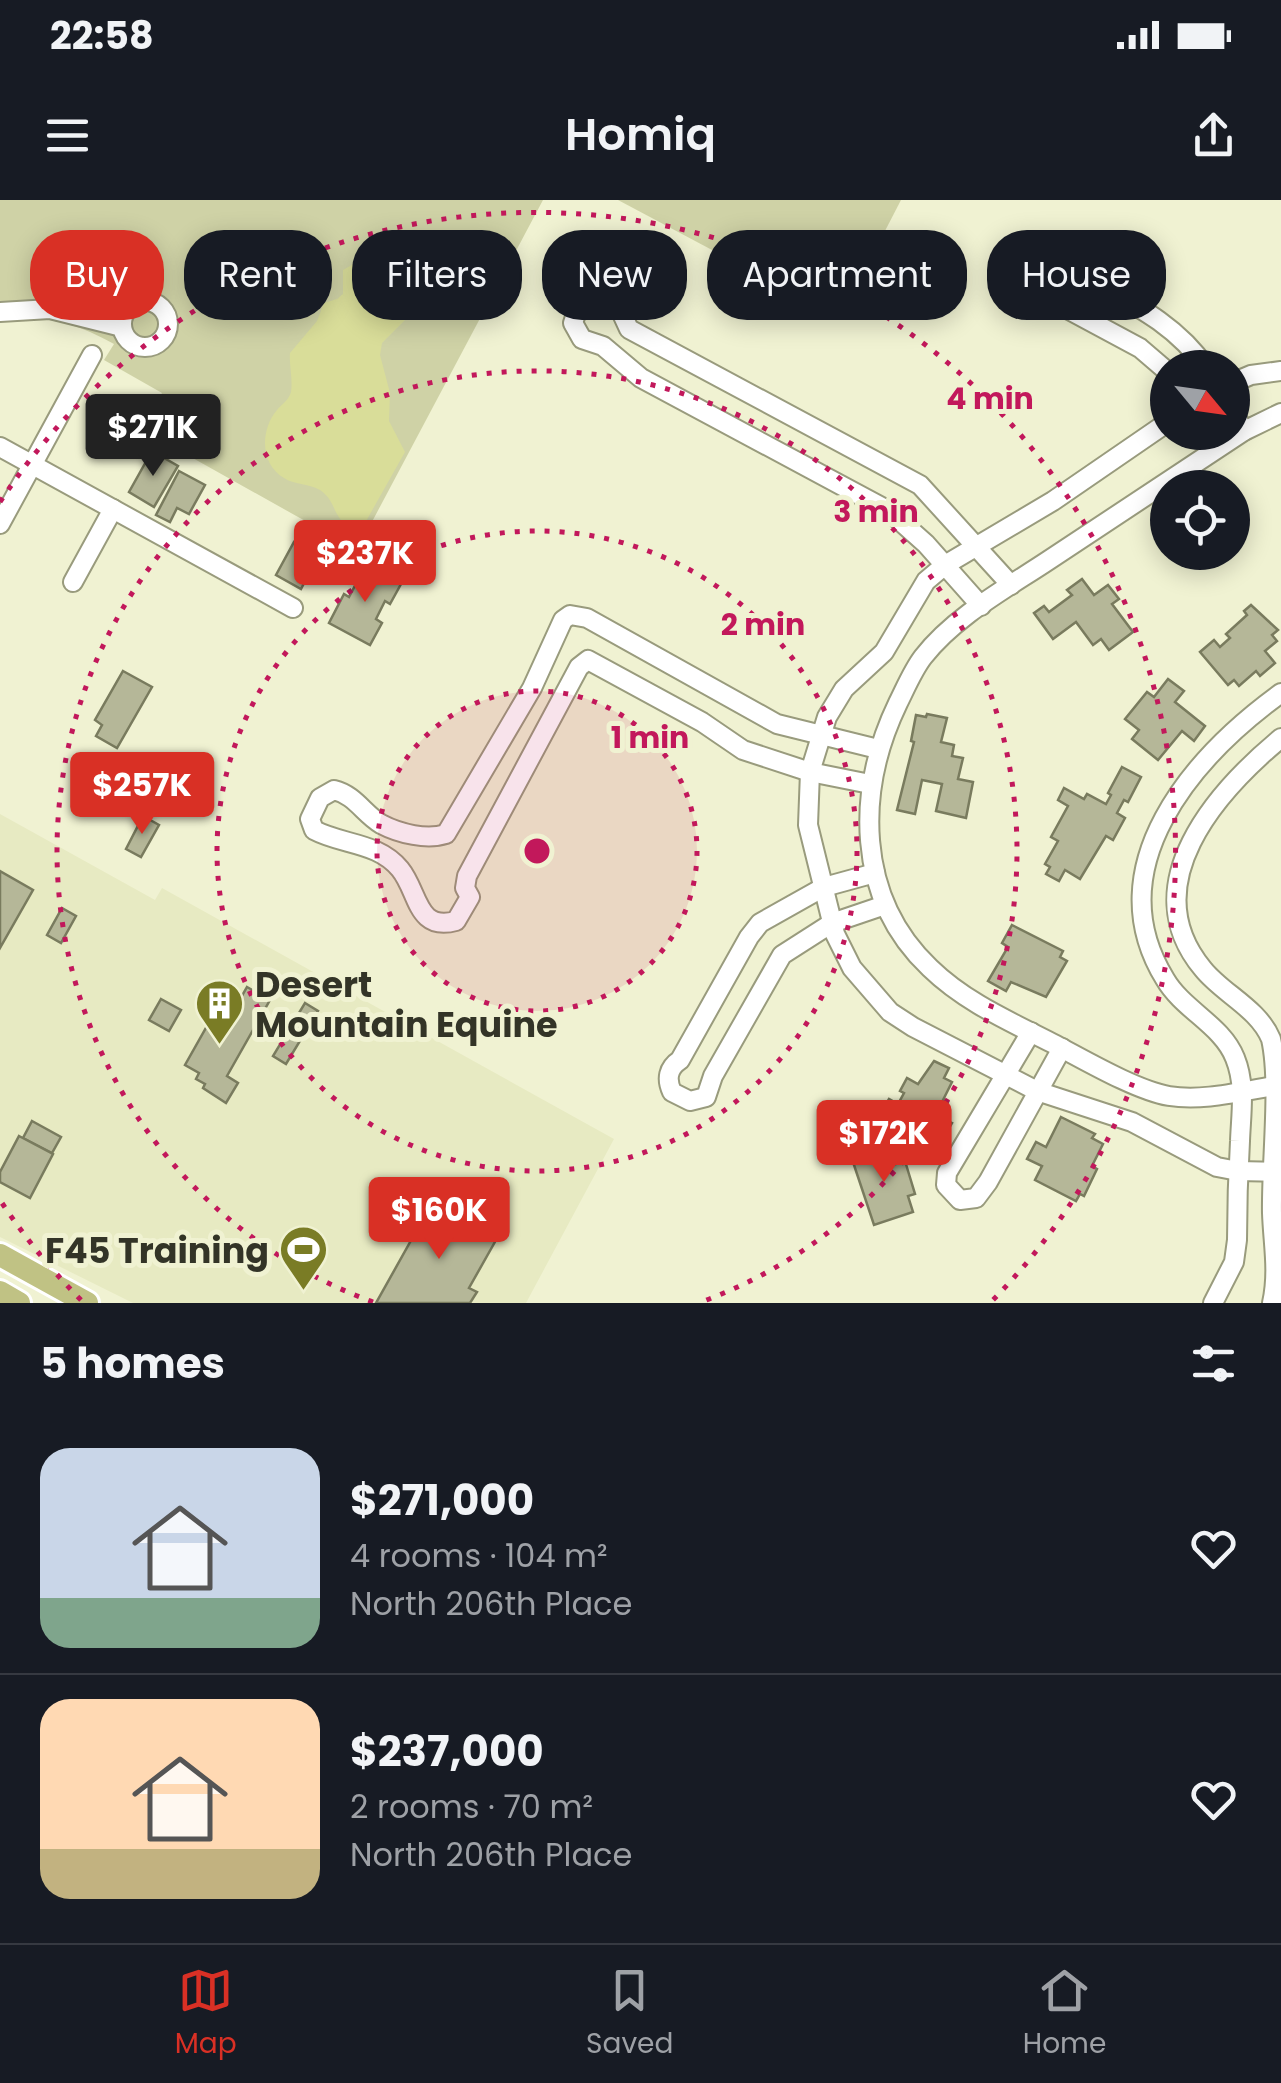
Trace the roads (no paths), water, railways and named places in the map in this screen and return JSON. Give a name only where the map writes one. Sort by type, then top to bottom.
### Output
[{"type":"main road","points":[[0,1255],[48,1294],[87,1303]]},
{"type":"main road","points":[[0,1292],[19,1303]]},
{"type":"street","points":[[1150,357],[1032,290],[1016,288],[1004,276],[1002,260],[1010,249],[1024,244],[1036,246],[1143,309],[1192,350]]},
{"type":"street","points":[[982,606],[912,530],[889,511],[641,378],[603,346],[582,339],[573,323],[579,305],[595,296],[617,303],[628,329],[908,478],[935,500],[1011,585]]},
{"type":"street","points":[[0,312],[50,309],[122,328]]},
{"type":"street","points":[[0,524],[92,354]]},
{"type":"street","points":[[1250,374],[1281,371]]},
{"type":"street","points":[[1250,427],[1281,414]]},
{"type":"street","points":[[1150,434],[1053,501],[944,566],[926,582],[884,652],[844,689],[820,734],[810,772],[808,825],[832,923],[852,968],[890,1012],[1037,1091],[1132,1122],[1217,1166],[1278,1172]]},
{"type":"street","points":[[0,447],[293,608]]},
{"type":"street","points":[[1214,450],[1011,585],[942,636],[922,658],[878,749],[867,826],[885,905],[910,946],[947,984],[984,1008],[1165,1096],[1185,1098],[1280,1085]]},
{"type":"street","points":[[74,582],[113,509]]},
{"type":"street","points":[[870,784],[810,772],[744,750],[702,722],[588,660],[579,667],[468,876],[465,888],[470,897],[456,921],[431,922],[398,866],[360,844],[314,830],[310,819],[320,798],[334,790],[345,793],[381,824],[426,838],[446,834],[532,688],[563,620],[570,614],[587,618],[777,724],[878,749]]},
{"type":"street","points":[[1213,1303],[1234,1262],[1246,1171],[1240,1131],[1251,1090],[1227,1043],[1176,994],[1156,961],[1144,922],[1143,869],[1157,828],[1172,802],[1210,757],[1281,693]]},
{"type":"street","points":[[1272,1303],[1278,1260],[1272,1212],[1278,1172],[1280,1085],[1272,1042],[1242,1003],[1209,976],[1191,952],[1177,904],[1180,875],[1190,843],[1212,807],[1281,738]]},
{"type":"street","points":[[1157,828],[1190,843]]},
{"type":"street","points":[[1143,869],[1180,875]]},
{"type":"street","points":[[875,873],[824,887],[760,923],[680,1060],[670,1070],[668,1082],[672,1092],[690,1101],[706,1096],[712,1076],[776,962],[832,923],[885,905]]},
{"type":"street","points":[[1031,1032],[947,1173],[946,1184],[960,1200],[968,1201],[982,1192],[1062,1048]]},
{"type":"place","name":"Desert Mountain Equine","points":[[220,1046]]},
{"type":"place","name":"F45 Training","points":[[304,1292]]}]
